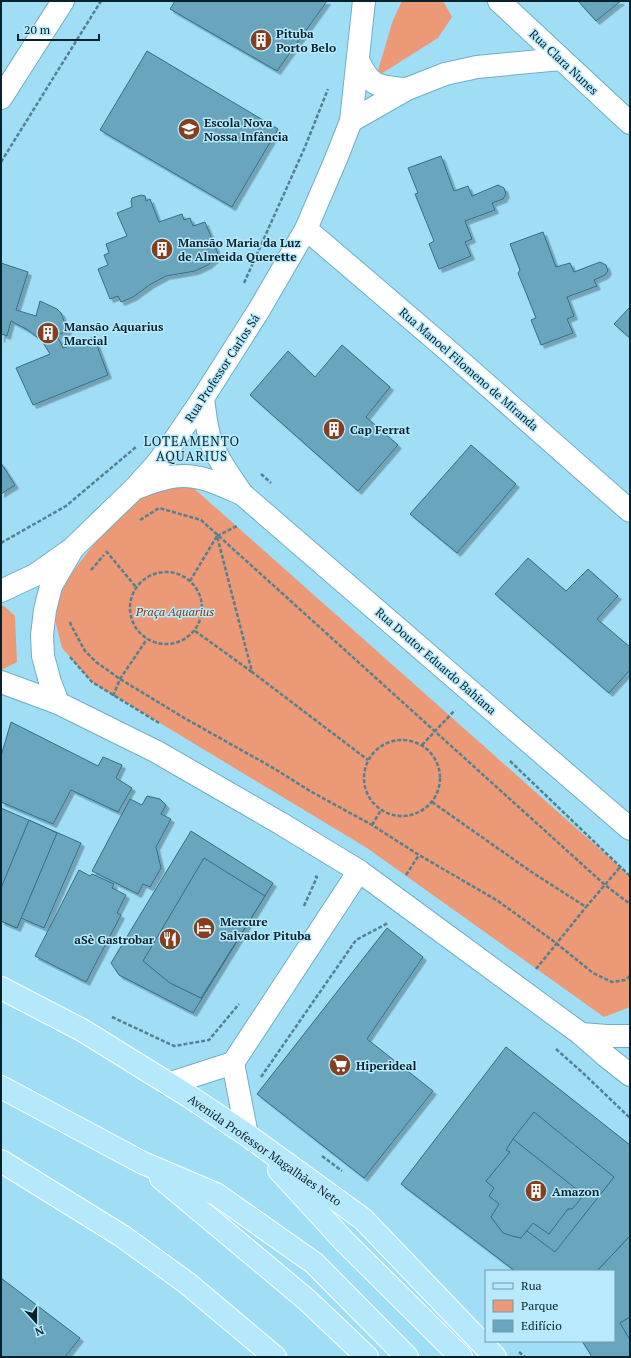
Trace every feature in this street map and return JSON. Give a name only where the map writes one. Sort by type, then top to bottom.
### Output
[{"type":"main road","name":"Avenida Professor Magalhães Neto","points":[[1,988],[82,1030],[190,1097],[247,1135],[363,1219],[495,1357]]},
{"type":"main road","points":[[1,1087],[143,1163],[216,1194],[314,1263],[407,1357]]},
{"type":"main road","points":[[247,1135],[345,1242],[461,1357]]},
{"type":"main road","points":[[1,1161],[128,1240],[187,1283],[275,1357]]},
{"type":"main road","points":[[143,1163],[307,1300],[367,1357]]},
{"type":"street","points":[[1,98],[63,1]]},
{"type":"street","name":"Rua Professor Carlos Sá","points":[[58,703],[50,682],[43,656],[42,635],[45,610],[52,586],[73,548],[135,488],[172,444],[259,310],[306,229],[351,121],[364,1]]},
{"type":"street","name":"Rua Clara Nunes","points":[[499,1],[630,123]]},
{"type":"street","points":[[351,121],[407,89],[445,74],[477,67],[560,59]]},
{"type":"street","points":[[358,60],[367,78],[376,84],[389,88],[407,89]]},
{"type":"street","name":"Rua Manoel Filomeno de Miranda","points":[[306,229],[444,347],[630,511]]},
{"type":"street","name":"Rua Doutor Eduardo Bahiana","points":[[203,398],[206,422],[211,441],[219,459],[242,494],[630,829]]},
{"type":"street","name":"Rua Doutor Eduardo Bahiana","points":[[135,488],[161,479],[182,476],[204,479],[242,494]]},
{"type":"street","points":[[1,591],[35,575],[73,548]]},
{"type":"street","points":[[1,682],[58,703],[157,752],[280,823],[359,871],[581,1034],[630,1075]]},
{"type":"street","points":[[168,1084],[233,1063],[359,871]]},
{"type":"street","points":[[581,1034],[630,1036]]},
{"type":"street","points":[[233,1063],[247,1135]]},
{"type":"path","points":[[1,162],[101,1]]},
{"type":"path","points":[[243,284],[305,147],[331,83]]},
{"type":"path","points":[[1,543],[66,506],[139,445]]},
{"type":"path","points":[[256,470],[274,486]]},
{"type":"path","points":[[136,522],[160,508],[201,520],[605,885],[630,904]]},
{"type":"path","points":[[233,521],[243,531]]},
{"type":"path","points":[[190,581],[217,536],[237,526]]},
{"type":"path","points":[[217,536],[252,672]]},
{"type":"path","points":[[102,546],[136,587]]},
{"type":"path","points":[[88,573],[112,547]]},
{"type":"path","points":[[168,572],[180,574],[190,581],[197,589],[202,599],[203,610],[195,631],[187,638],[177,643],[167,645],[156,644],[147,639],[138,632],[132,622],[130,610],[131,598],[136,587],[145,579],[156,574],[168,572]]},
{"type":"path","points":[[70,619],[71,625],[85,651],[96,662],[120,679],[310,791],[372,825],[498,902],[556,943],[593,973],[612,982],[625,980],[630,976]]},
{"type":"path","points":[[195,631],[252,672],[368,760]]},
{"type":"path","points":[[113,696],[120,679],[147,639]]},
{"type":"path","points":[[422,745],[458,706]]},
{"type":"path","points":[[454,710],[460,716]]},
{"type":"path","points":[[398,740],[410,740],[422,745],[432,753],[439,765],[441,778],[438,791],[432,802],[413,814],[402,816],[381,810],[367,793],[364,782],[364,771],[368,760],[376,750],[386,743],[398,740]]},
{"type":"path","points":[[506,758],[630,876]]},
{"type":"path","points":[[432,802],[533,873],[586,907]]},
{"type":"path","points":[[372,825],[381,810]]},
{"type":"path","points":[[536,970],[556,943],[621,866]]},
{"type":"path","points":[[302,911],[317,877],[311,872]]},
{"type":"path","points":[[258,1082],[356,940],[391,922]]},
{"type":"path","points":[[110,1016],[174,1046],[209,1040],[244,999]]},
{"type":"path","points":[[319,1154],[343,1172]]},
{"type":"green space","points":[[402,1],[443,1],[452,17],[438,38],[376,77],[393,20]]},
{"type":"green space","name":"Praça Aquarius","points":[[189,484],[630,876],[630,1007],[604,1017],[367,848],[92,682],[62,648],[55,620],[61,587],[97,540],[149,487]]},
{"type":"green space","points":[[1,606],[4,606],[15,616],[17,662],[1,670]]},
{"type":"building","name":"Pituba Porto Belo","points":[[175,1],[327,1],[277,71],[170,9]]},
{"type":"building","points":[[578,1],[621,1],[596,21]]},
{"type":"building","name":"Escola Nova Nossa Infância","points":[[147,51],[278,129],[232,207],[100,130]]},
{"type":"building","points":[[441,156],[454,191],[468,186],[472,196],[498,185],[504,188],[506,194],[503,199],[492,203],[495,210],[465,221],[472,239],[465,242],[471,256],[439,269],[429,244],[434,241],[415,194],[418,193],[408,168]]},
{"type":"building","name":"Mansão Maria da Luz de Almeida Querette","points":[[141,195],[145,196],[146,201],[150,199],[159,222],[182,214],[184,220],[190,218],[193,226],[205,222],[218,254],[208,265],[195,271],[166,276],[151,284],[133,297],[121,302],[118,296],[110,299],[98,269],[108,265],[104,255],[109,253],[106,244],[127,236],[117,213],[132,207],[132,198]]},
{"type":"building","points":[[543,232],[556,267],[570,263],[574,272],[600,262],[606,265],[608,271],[605,275],[594,280],[597,286],[567,297],[574,316],[567,319],[573,333],[541,345],[531,320],[536,318],[518,273],[520,270],[510,244]]},
{"type":"building","name":"Mansão Aquarius Marcial","points":[[1,263],[28,272],[16,310],[36,316],[40,301],[57,309],[61,313],[68,331],[57,335],[63,348],[94,337],[108,375],[33,405],[16,368],[50,354],[42,341],[28,330],[11,321],[7,336],[2,334],[1,339]]},
{"type":"building","points":[[630,307],[630,338],[614,324]]},
{"type":"building","name":"Cap Ferrat","points":[[342,345],[390,387],[366,417],[398,445],[358,491],[250,395],[288,351],[315,377]]},
{"type":"building","points":[[471,445],[516,484],[457,553],[410,514]]},
{"type":"building","points":[[1,463],[15,485],[1,494]]},
{"type":"building","points":[[528,558],[566,591],[588,569],[618,596],[597,619],[630,647],[630,670],[609,693],[495,594]]},
{"type":"building","points":[[11,722],[98,766],[103,757],[122,765],[116,778],[132,788],[118,812],[71,790],[53,824],[1,802],[1,756]]},
{"type":"building","points":[[147,796],[160,799],[166,805],[161,814],[171,819],[156,847],[161,868],[150,887],[143,884],[138,894],[92,871],[130,799],[142,805]]},
{"type":"building","points":[[1,808],[81,843],[44,928],[21,918],[17,928],[1,921]]},
{"type":"building","points":[[29,820],[57,833],[17,928],[1,921],[1,888]]},
{"type":"building","points":[[191,831],[273,883],[193,1013],[119,975],[111,963]]},
{"type":"building","name":"Mercure Salvador Pituba","points":[[204,858],[265,896],[201,998],[170,983],[143,961]]},
{"type":"building","points":[[79,870],[90,876],[92,874],[114,884],[112,888],[126,895],[117,913],[121,915],[86,982],[35,956]]},
{"type":"building","name":"Hiperideal","points":[[387,928],[423,957],[367,1039],[433,1091],[364,1178],[257,1094]]},
{"type":"building","points":[[506,1047],[630,1145],[630,1236],[598,1270],[514,1270],[401,1184]]},
{"type":"building","points":[[534,1112],[614,1177],[555,1252],[527,1231],[513,1139]]},
{"type":"building","name":"Amazon","points":[[513,1139],[584,1195],[572,1209],[568,1209],[549,1234],[533,1223],[521,1238],[512,1236],[503,1233],[491,1217],[499,1204],[489,1196],[494,1188],[486,1181],[510,1152],[506,1150]]},
{"type":"building","points":[[630,1236],[630,1357],[592,1357],[583,1342],[615,1342],[615,1270],[598,1270]]},
{"type":"building","points":[[1,1278],[80,1338],[65,1357],[1,1357]]},
{"type":"building","points":[[630,1317],[630,1340],[620,1323]]},
{"type":"place","name":"Pituba Porto Belo","points":[[261,40]]},
{"type":"place","name":"Escola Nova Nossa Infância","points":[[189,129]]},
{"type":"place","name":"Mansão Maria da Luz de Almeida Querette","points":[[162,249]]},
{"type":"place","name":"Mansão Aquarius Marcial","points":[[48,333]]},
{"type":"place","name":"Cap Ferrat","points":[[334,429]]},
{"type":"place","name":"Mercure Salvador Pituba","points":[[204,928]]},
{"type":"place","name":"aSè Gastrobar","points":[[170,939]]},
{"type":"place","name":"Hiperideal","points":[[340,1065]]},
{"type":"place","name":"Amazon","points":[[536,1191]]},
{"type":"district","name":"LOTEAMENTO AQUARIUS","points":[[192,448]]}]
